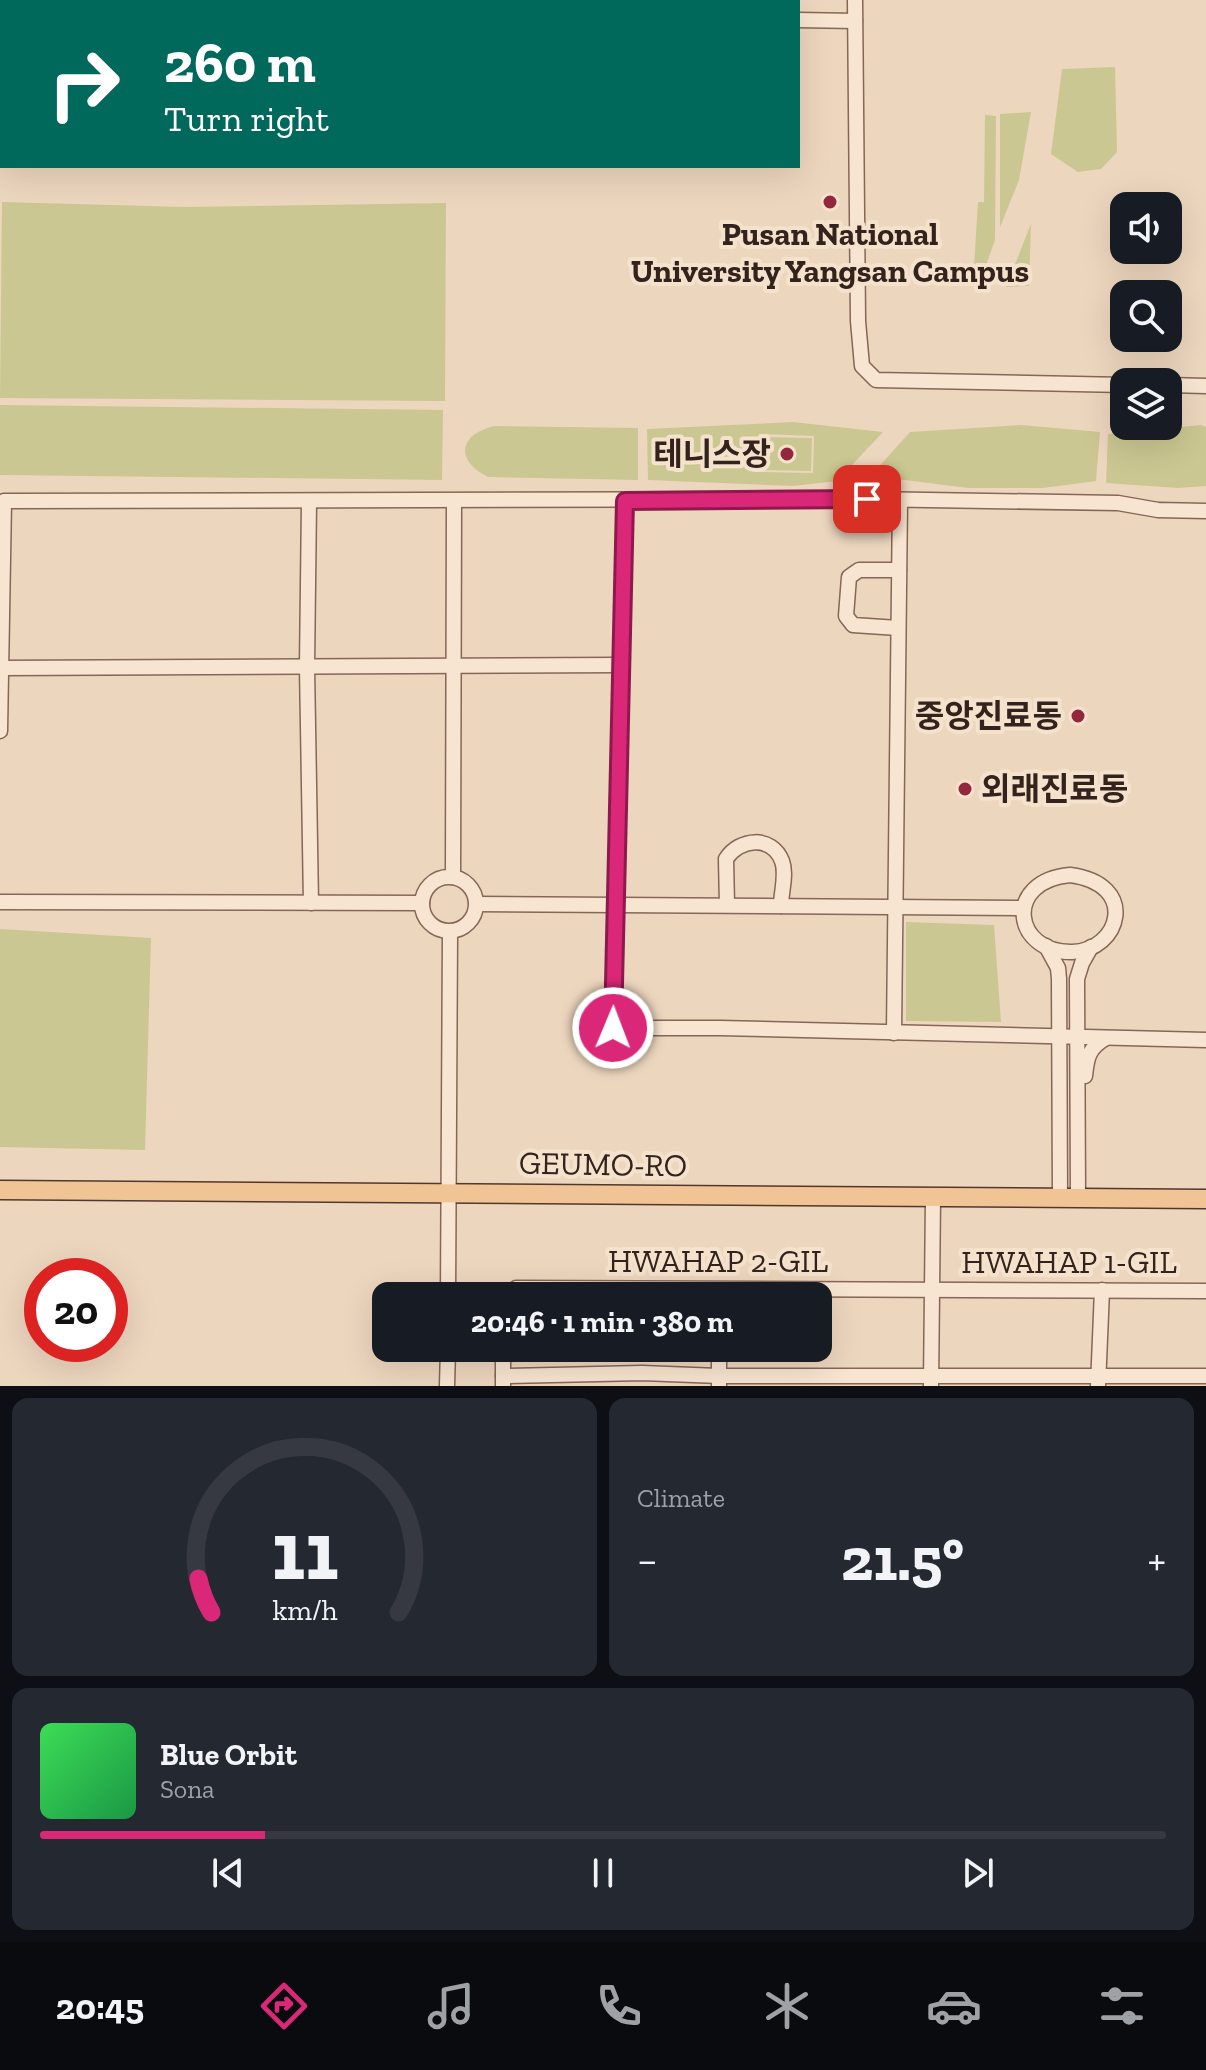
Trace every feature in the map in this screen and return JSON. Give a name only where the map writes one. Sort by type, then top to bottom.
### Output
[{"type":"main road","name":"GEUMO-RO","points":[[0,1190],[1206,1199]]},
{"type":"street","points":[[855,0],[858,321],[862,366],[876,380],[1110,385]]},
{"type":"street","points":[[800,20],[855,21]]},
{"type":"street","points":[[1182,385],[1206,386]]},
{"type":"street","points":[[894,1033],[900,500]]},
{"type":"street","points":[[0,731],[4,501],[900,500],[1118,503],[1158,510],[1206,511]]},
{"type":"street","points":[[453,877],[454,501]]},
{"type":"street","points":[[625,501],[613,1028],[1206,1040]]},
{"type":"street","points":[[309,502],[307,667],[311,903]]},
{"type":"street","points":[[898,628],[853,625],[846,616],[849,577],[859,570],[899,570]]},
{"type":"street","points":[[2,668],[620,665]]},
{"type":"street","points":[[727,905],[726,859],[730,852],[746,842],[758,841],[776,852],[782,861],[781,906]]},
{"type":"street","points":[[1046,946],[1067,952],[1091,947],[1104,938],[1115,919],[1115,902],[1102,885],[1082,877],[1058,876],[1033,890],[1022,908],[1022,920],[1027,929],[1046,946],[1058,968],[1069,1198]]},
{"type":"street","points":[[453,877],[472,889],[477,904],[472,920],[459,930],[450,932],[433,927],[427,920],[422,903],[424,894],[435,881],[453,877]]},
{"type":"street","points":[[0,902],[422,903]]},
{"type":"street","points":[[477,904],[1022,908]]},
{"type":"street","points":[[448,1282],[450,932]]},
{"type":"street","points":[[1069,1198],[1076,1106],[1077,979],[1091,947]]},
{"type":"street","points":[[1076,1106],[1084,1091],[1088,1053],[1106,1038]]},
{"type":"street","points":[[931,1380],[933,1197]]},
{"type":"street","name":"HWAHAP 1-GIL","points":[[932,1290],[1206,1291]]},
{"type":"street","name":"HWAHAP 2-GIL","points":[[832,1291],[932,1290]]},
{"type":"street","points":[[1098,1381],[1102,1290]]},
{"type":"street","points":[[447,1386],[448,1362]]},
{"type":"street","points":[[503,1381],[1185,1381],[1206,1376]]},
{"type":"shaded area","points":[[1115,67],[1117,152],[1101,169],[1078,172],[1051,154],[1062,69]]},
{"type":"shaded area","points":[[1031,112],[1019,180],[1000,227],[1000,114]]},
{"type":"shaded area","points":[[985,115],[996,116],[995,240],[986,265],[974,267],[978,202],[984,202]]},
{"type":"shaded area","points":[[2,202],[184,207],[446,203],[445,401],[0,398]]},
{"type":"shaded area","points":[[1031,224],[1029,286],[1006,287]]},
{"type":"shaded area","points":[[0,405],[443,410],[442,480],[0,475]]},
{"type":"shaded area","points":[[793,422],[883,432],[837,481],[793,486],[648,480],[647,429]],"holes":[[[759,434],[814,436],[813,473],[759,472]]]},
{"type":"shaded area","points":[[1021,425],[1100,432],[1096,481],[1043,488],[968,488],[905,480],[865,482],[910,432]]},
{"type":"shaded area","points":[[495,426],[638,428],[638,480],[488,477],[470,463],[465,448],[474,435]]},
{"type":"shaded area","points":[[1182,427],[1206,427],[1206,486],[1178,488],[1106,483],[1108,434],[1110,440],[1182,440]]},
{"type":"shaded area","name":"테니스장","points":[[762,437],[812,438],[811,471],[761,470]]},
{"type":"shaded area","points":[[906,922],[994,925],[1001,1022],[906,1021]]},
{"type":"shaded area","points":[[0,929],[151,938],[145,1150],[0,1147]]},
{"type":"place","name":"Pusan National University Yangsan Campus","points":[[830,202]]},
{"type":"place","name":"테니스장","points":[[787,454]]},
{"type":"place","name":"중앙진료동","points":[[1078,716]]},
{"type":"place","name":"외래진료동","points":[[965,789]]},
{"type":"route","points":[[613,1028],[625,501],[867,499]]}]
